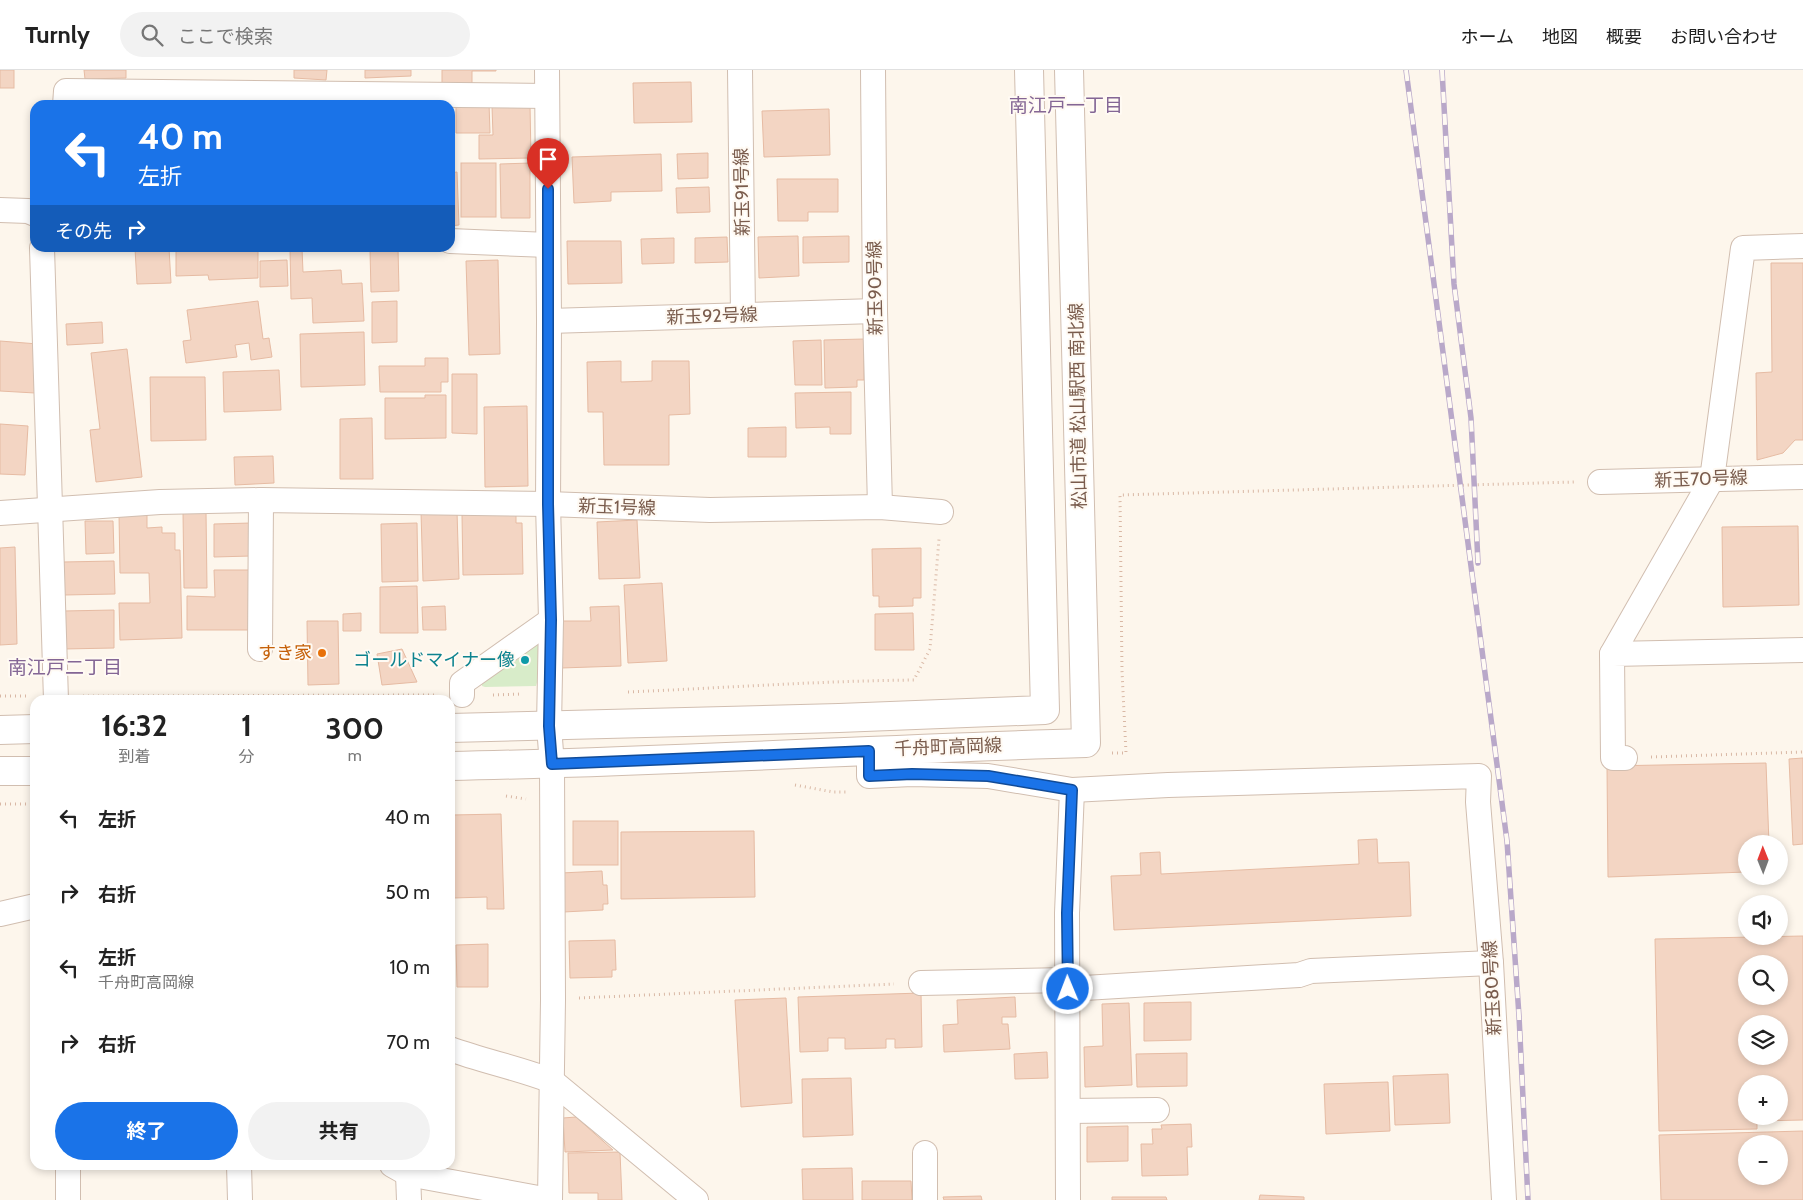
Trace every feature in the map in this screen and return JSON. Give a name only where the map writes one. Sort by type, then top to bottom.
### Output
[{"type":"street","points":[[405,1170],[550,1200],[553,1000],[552,764],[549,726],[551,620],[548,504],[547,70]]},
{"type":"street","name":"新玉91号線","points":[[740,70],[743,315]]},
{"type":"street","name":"新玉90号線","points":[[873,70],[875,311],[880,507]]},
{"type":"street","name":"千舟町高岡線","points":[[455,728],[1045,710],[1029,70]]},
{"type":"street","name":"松山市道 松山駅西 南北線","points":[[1069,70],[1096,748]]},
{"type":"street","points":[[73,89],[547,96]]},
{"type":"street","points":[[0,210],[30,211]]},
{"type":"street","points":[[455,241],[548,245]]},
{"type":"street","points":[[1619,758],[1612,659],[1712,479],[1744,248],[1803,246]]},
{"type":"street","points":[[42,252],[56,695]]},
{"type":"street","name":"新玉92号線","points":[[549,320],[875,311]]},
{"type":"street","name":"新玉70号線","points":[[1600,482],[1803,476]]},
{"type":"street","points":[[260,649],[262,500]]},
{"type":"street","name":"新玉1号線","points":[[0,513],[160,502],[262,500],[548,504],[710,510],[880,507],[941,512]]},
{"type":"street","points":[[462,695],[462,683],[551,620]]},
{"type":"street","points":[[1612,659],[1803,650]]},
{"type":"street","points":[[0,730],[30,729]]},
{"type":"street","name":"千舟町高岡線","points":[[455,766],[552,764],[869,751],[1096,748]]},
{"type":"street","points":[[869,751],[869,776],[912,774],[988,776],[1072,790],[1067,913],[1068,1200]]},
{"type":"street","points":[[0,771],[30,771]]},
{"type":"street","name":"新玉80号線","points":[[1072,790],[1168,785],[1479,776],[1478,802],[1491,962],[1504,1200]]},
{"type":"street","points":[[0,914],[30,907]]},
{"type":"street","points":[[921,983],[1068,984],[1299,975],[1311,971],[1491,962]]},
{"type":"street","points":[[455,1051],[523,1070],[552,1081],[696,1200]]},
{"type":"street","points":[[1068,1111],[1157,1110]]},
{"type":"street","points":[[924,1153],[925,1200]]},
{"type":"street","points":[[68,1170],[68,1200]]},
{"type":"street","points":[[239,1170],[240,1200]]},
{"type":"street","points":[[400,1170],[409,1200]]},
{"type":"path","points":[[1096,748],[1126,752],[1122,671],[1120,495],[1600,482]]},
{"type":"path","points":[[914,680],[930,649],[941,512]]},
{"type":"path","points":[[1619,758],[1803,752]]},
{"type":"path","points":[[801,781],[792,784],[833,792],[853,792]]},
{"type":"path","points":[[497,796],[514,796],[534,801],[552,801]]},
{"type":"path","points":[[0,804],[30,804]]},
{"type":"path","points":[[553,1000],[921,983]]},
{"type":"green space","points":[[538,641],[540,644],[539,675],[536,686],[482,686],[482,680]]},
{"type":"building","points":[[0,70],[14,70],[14,88],[0,88]]},
{"type":"building","points":[[84,70],[126,70],[126,78],[85,79]]},
{"type":"building","points":[[294,70],[327,70],[326,80],[294,78]]},
{"type":"building","points":[[365,70],[411,70],[411,76],[365,78]]},
{"type":"building","points":[[442,70],[496,71],[472,71],[472,87],[442,88]]},
{"type":"building","points":[[691,82],[692,122],[634,123],[633,83]]},
{"type":"building","points":[[456,103],[489,103],[490,133],[456,133]]},
{"type":"building","points":[[530,105],[531,158],[479,159],[479,135],[493,135],[492,106]]},
{"type":"building","points":[[829,109],[830,155],[764,157],[762,111]]},
{"type":"building","points":[[708,153],[708,178],[678,179],[677,154]]},
{"type":"building","points":[[661,154],[662,191],[611,192],[611,201],[574,203],[572,157]]},
{"type":"building","points":[[461,163],[496,163],[496,217],[461,217]]},
{"type":"building","points":[[530,163],[530,218],[501,218],[500,164]]},
{"type":"building","points":[[455,172],[457,172],[459,225],[455,225]]},
{"type":"building","points":[[777,179],[838,179],[838,212],[808,212],[808,221],[778,221]]},
{"type":"building","points":[[709,187],[710,212],[677,213],[676,188]]},
{"type":"building","points":[[798,236],[799,276],[759,278],[758,237]]},
{"type":"building","points":[[849,236],[849,262],[803,263],[803,237]]},
{"type":"building","points":[[727,237],[728,262],[695,263],[695,238]]},
{"type":"building","points":[[674,238],[674,263],[642,264],[641,239]]},
{"type":"building","points":[[567,241],[621,241],[622,283],[568,284]]},
{"type":"building","points":[[135,252],[169,252],[171,283],[137,284]]},
{"type":"building","points":[[176,252],[258,252],[258,278],[209,280],[208,275],[176,276]]},
{"type":"building","points":[[290,252],[302,252],[303,272],[341,270],[342,284],[362,283],[364,321],[313,323],[312,298],[291,299]]},
{"type":"building","points":[[370,252],[398,252],[399,291],[371,292]]},
{"type":"building","points":[[287,260],[288,286],[260,287],[260,261]]},
{"type":"building","points":[[498,260],[500,354],[469,355],[466,261]]},
{"type":"building","points":[[1771,263],[1803,263],[1803,440],[1795,440],[1783,453],[1757,460],[1756,373],[1772,372]]},
{"type":"building","points":[[258,301],[263,339],[269,338],[272,357],[251,360],[249,343],[235,345],[237,357],[186,363],[183,341],[191,340],[187,310]]},
{"type":"building","points":[[397,301],[397,342],[372,343],[372,302]]},
{"type":"building","points":[[102,322],[103,343],[67,345],[66,324]]},
{"type":"building","points":[[364,332],[365,385],[301,387],[300,334]]},
{"type":"building","points":[[864,339],[864,380],[857,380],[857,387],[825,388],[824,340]]},
{"type":"building","points":[[821,340],[822,385],[795,385],[793,341]]},
{"type":"building","points":[[0,341],[38,344],[35,393],[0,391]]},
{"type":"building","points":[[127,349],[142,477],[96,482],[90,430],[100,429],[91,353]]},
{"type":"building","points":[[425,358],[448,358],[448,382],[441,382],[441,392],[380,392],[379,366],[425,366]]},
{"type":"building","points":[[621,361],[621,382],[652,381],[652,361],[689,361],[690,414],[669,415],[669,465],[604,465],[603,412],[588,412],[587,362]]},
{"type":"building","points":[[279,370],[281,410],[224,412],[223,372]]},
{"type":"building","points":[[452,374],[477,374],[477,434],[452,433]]},
{"type":"building","points":[[150,377],[205,377],[206,440],[151,441]]},
{"type":"building","points":[[851,392],[851,434],[830,434],[830,427],[796,428],[795,393]]},
{"type":"building","points":[[425,395],[446,395],[446,438],[385,439],[385,398],[425,398]]},
{"type":"building","points":[[527,406],[528,486],[485,487],[484,407]]},
{"type":"building","points":[[372,418],[373,479],[340,479],[340,419]]},
{"type":"building","points":[[0,424],[28,426],[25,475],[0,474]]},
{"type":"building","points":[[786,427],[786,457],[748,457],[748,428]]},
{"type":"building","points":[[273,456],[274,483],[235,485],[234,457]]},
{"type":"building","points":[[457,511],[459,579],[423,581],[421,512]]},
{"type":"building","points":[[183,512],[206,512],[207,588],[184,588]]},
{"type":"building","points":[[147,513],[147,528],[162,527],[162,533],[175,533],[175,550],[180,550],[182,638],[120,640],[119,603],[150,603],[149,573],[120,573],[119,514]]},
{"type":"building","points":[[516,514],[516,523],[522,523],[523,574],[463,575],[462,515]]},
{"type":"building","points":[[637,520],[640,578],[599,579],[597,522]]},
{"type":"building","points":[[85,521],[113,521],[114,553],[86,554]]},
{"type":"building","points":[[251,523],[251,556],[214,557],[214,524]]},
{"type":"building","points":[[417,523],[418,581],[382,582],[381,524]]},
{"type":"building","points":[[1798,526],[1799,605],[1723,607],[1722,527]]},
{"type":"building","points":[[15,547],[17,644],[0,645],[0,548]]},
{"type":"building","points":[[921,548],[921,598],[913,598],[913,606],[879,607],[879,596],[873,596],[872,549]]},
{"type":"building","points":[[114,561],[115,594],[64,595],[63,562]]},
{"type":"building","points":[[214,570],[249,570],[249,630],[187,630],[187,596],[215,597]]},
{"type":"building","points":[[662,583],[667,661],[628,663],[624,585]]},
{"type":"building","points":[[417,586],[418,633],[380,633],[380,587]]},
{"type":"building","points":[[445,606],[446,630],[423,630],[422,607]]},
{"type":"building","points":[[619,606],[621,666],[561,668],[560,621],[591,621],[590,607]]},
{"type":"building","points":[[114,610],[114,648],[64,649],[63,611]]},
{"type":"building","points":[[361,613],[361,631],[343,631],[343,614]]},
{"type":"building","points":[[913,613],[914,650],[875,650],[875,614]]},
{"type":"building","points":[[307,621],[338,621],[339,684],[308,685]]},
{"type":"building","points":[[402,649],[417,682],[382,685],[377,654]]},
{"type":"building","points":[[1803,758],[1803,844],[1793,845],[1789,759]]},
{"type":"building","points":[[1766,763],[1769,835],[1738,835],[1738,872],[1608,877],[1607,766]]},
{"type":"building","points":[[501,814],[504,909],[487,909],[487,897],[455,898],[455,815]]},
{"type":"building","points":[[573,821],[618,821],[618,865],[573,865]]},
{"type":"building","points":[[754,831],[755,897],[621,899],[621,832]]},
{"type":"building","points":[[1377,839],[1378,863],[1409,862],[1411,916],[1114,930],[1111,876],[1141,875],[1140,853],[1160,852],[1161,874],[1359,864],[1358,840]]},
{"type":"building","points":[[602,871],[603,885],[607,885],[608,904],[603,904],[603,910],[563,912],[561,873]]},
{"type":"building","points":[[1788,936],[1803,936],[1803,1120],[1788,1120],[1788,1075],[1738,1075],[1738,1125],[1757,1125],[1757,1129],[1659,1131],[1655,939],[1738,937],[1738,945],[1788,945]]},
{"type":"building","points":[[615,940],[616,970],[612,970],[612,977],[570,978],[569,941]]},
{"type":"building","points":[[488,944],[488,987],[457,987],[456,945]]},
{"type":"building","points":[[921,993],[922,1047],[895,1048],[895,1039],[886,1039],[886,1048],[845,1049],[845,1038],[828,1038],[828,1051],[800,1052],[798,997]]},
{"type":"building","points":[[1015,997],[1016,1017],[1002,1017],[1002,1024],[1008,1024],[1010,1049],[944,1052],[943,1025],[958,1024],[957,1000]]},
{"type":"building","points":[[786,998],[792,1103],[741,1107],[735,1000]]},
{"type":"building","points":[[1191,1002],[1191,1040],[1144,1041],[1144,1003]]},
{"type":"building","points":[[1129,1003],[1132,1085],[1085,1087],[1084,1047],[1103,1046],[1102,1004]]},
{"type":"building","points":[[1047,1052],[1048,1078],[1015,1079],[1014,1054]]},
{"type":"building","points":[[1187,1053],[1187,1086],[1137,1087],[1136,1054]]},
{"type":"building","points":[[1448,1074],[1450,1123],[1395,1125],[1393,1076]]},
{"type":"building","points":[[851,1078],[853,1135],[803,1137],[802,1079]]},
{"type":"building","points":[[1388,1082],[1390,1131],[1326,1134],[1324,1084]]},
{"type":"building","points":[[576,1117],[613,1150],[565,1152],[563,1118]]},
{"type":"building","points":[[1191,1124],[1192,1147],[1187,1147],[1188,1175],[1142,1176],[1141,1144],[1153,1144],[1152,1129],[1162,1129],[1161,1125]]},
{"type":"building","points":[[1128,1126],[1128,1161],[1087,1162],[1087,1127]]},
{"type":"building","points":[[1803,1131],[1803,1200],[1661,1200],[1659,1135]]},
{"type":"building","points":[[620,1152],[622,1200],[598,1200],[598,1193],[569,1193],[568,1153]]},
{"type":"building","points":[[852,1168],[853,1200],[803,1200],[802,1169]]},
{"type":"building","points":[[862,1181],[911,1181],[912,1200],[862,1200]]},
{"type":"building","points":[[1260,1195],[1304,1197],[1304,1200],[1259,1200]]},
{"type":"building","points":[[981,1196],[982,1200],[944,1200],[943,1197]]},
{"type":"building","points":[[1112,1197],[1166,1197],[1167,1200],[1112,1200]]},
{"type":"railway","points":[[1406,70],[1507,841],[1519,1016],[1528,1200]]},
{"type":"railway","points":[[1442,70],[1454,284],[1471,418],[1478,563]]},
{"type":"place","name":"すき家","points":[[322,653]]},
{"type":"place","name":"ゴールドマイナー像","points":[[525,660]]},
{"type":"district","name":"南江戸一丁目","points":[[1066,105]]},
{"type":"district","name":"南江戸二丁目","points":[[65,667]]},
{"type":"route","points":[[548,189],[548,504],[551,620],[549,726],[552,764],[869,751],[869,776],[912,774],[988,776],[1072,790],[1067,913],[1068,989]]}]
